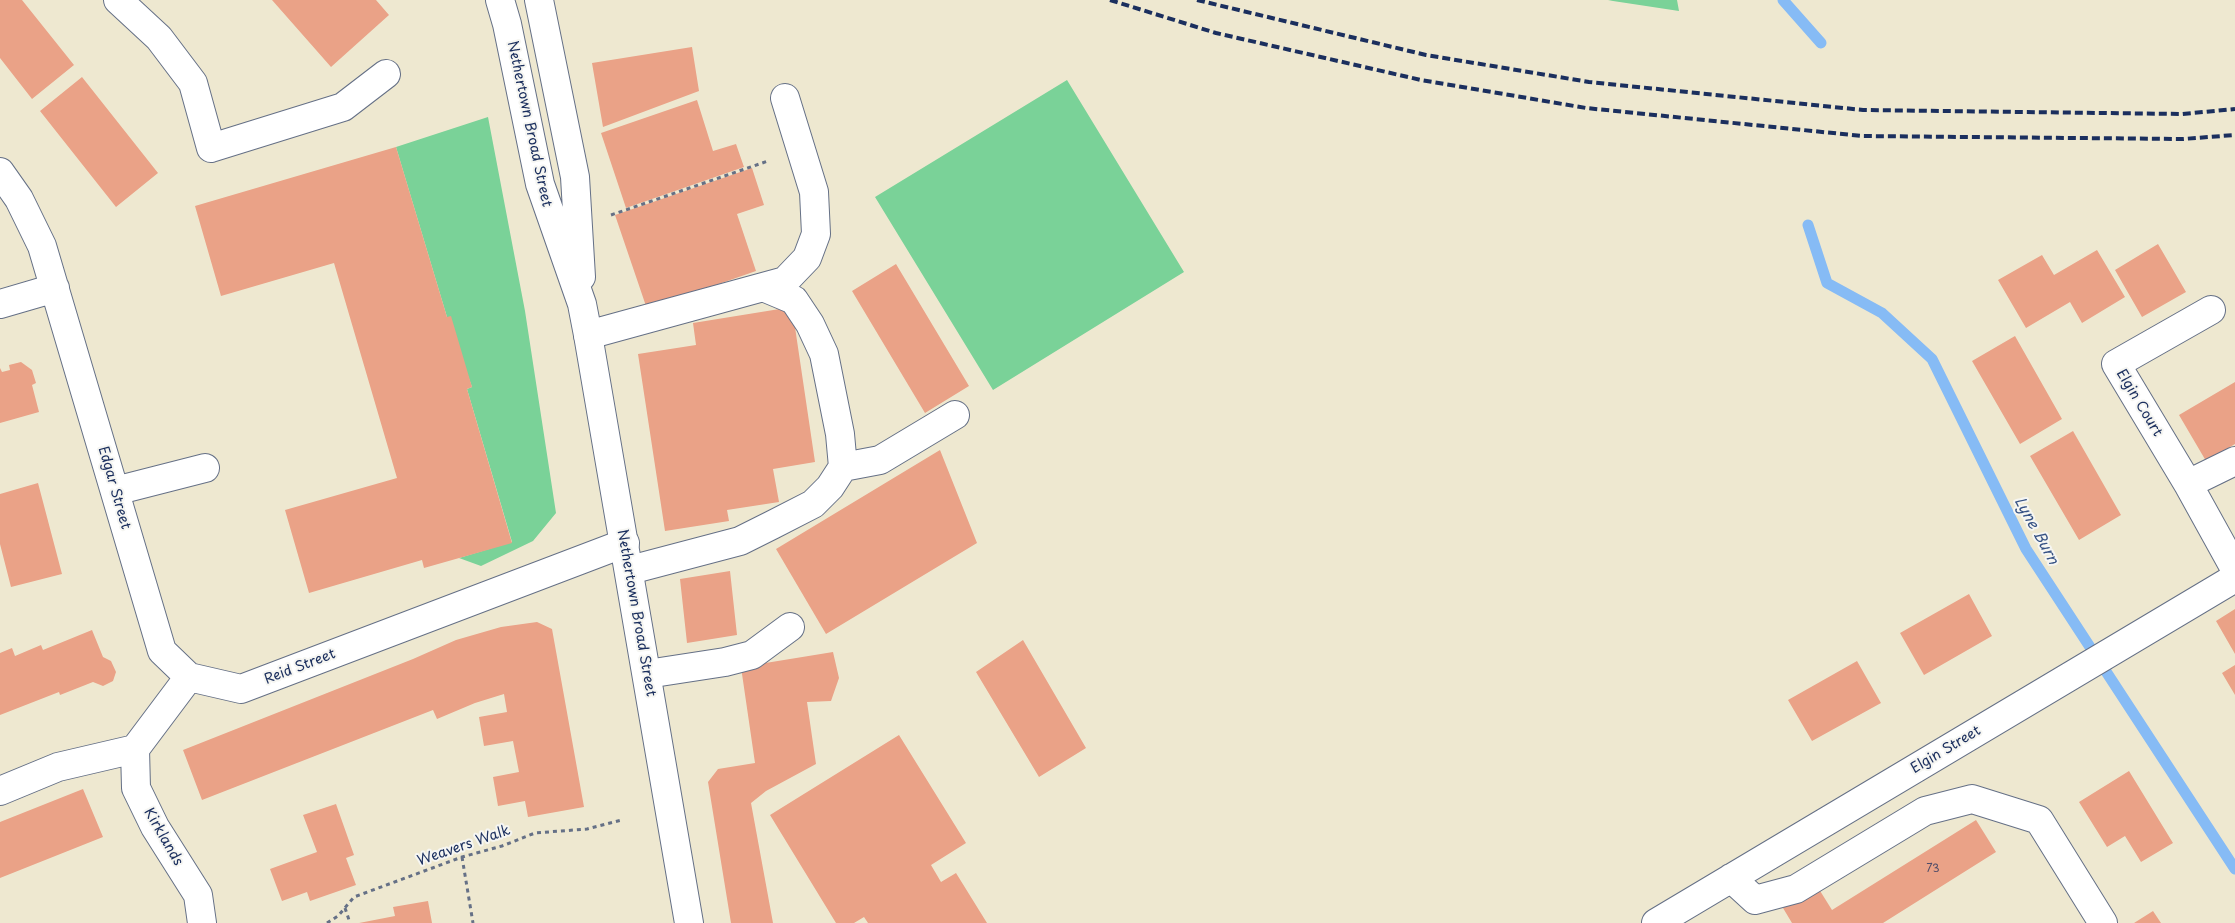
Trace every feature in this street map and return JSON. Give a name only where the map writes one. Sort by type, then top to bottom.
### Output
[{"type":"street","points":[[118,0],[159,38],[193,83],[211,148],[342,107],[386,74]]},
{"type":"street","name":"Nethertown Broad Street","points":[[500,0],[507,24],[540,184],[582,304]]},
{"type":"street","name":"Nethertown Broad Street","points":[[539,0],[575,177],[582,304],[630,570],[689,923]]},
{"type":"street","points":[[588,335],[785,281],[806,258],[816,234],[814,192],[785,98]]},
{"type":"street","name":"Edgar Street","points":[[0,172],[19,199],[42,246],[162,651],[189,677]]},
{"type":"street","points":[[630,570],[740,541],[772,526],[813,504],[830,487],[843,467],[840,434],[824,354],[810,324],[794,300],[763,287]]},
{"type":"street","points":[[0,304],[55,288]]},
{"type":"street","name":"Elgin Court","points":[[2211,310],[2116,364],[2188,484],[2235,569]]},
{"type":"street","points":[[843,467],[880,460],[954,415]]},
{"type":"street","points":[[2188,484],[2235,461]]},
{"type":"street","points":[[115,491],[205,468]]},
{"type":"street","name":"Reid Street","points":[[189,677],[241,689],[625,543]]},
{"type":"street","name":"Elgin Street","points":[[1656,923],[2235,578]]},
{"type":"street","points":[[647,674],[684,670],[752,655],[790,627]]},
{"type":"street","points":[[0,791],[58,767],[135,749],[189,677]]},
{"type":"street","name":"Kirklands","points":[[135,749],[136,788],[155,827],[198,896],[202,923]]},
{"type":"street","points":[[1731,878],[1755,900],[1796,889],[1925,811],[1972,798],[2039,820],[2103,923]]},
{"type":"path","points":[[604,218],[801,150]]},
{"type":"path","name":"Weavers Walk","points":[[326,923],[338,916],[354,897],[462,857],[502,846],[535,833],[587,829],[622,820]]},
{"type":"path","points":[[462,857],[473,923]]},
{"type":"path","points":[[345,908],[350,923]]},
{"type":"green space","points":[[1608,0],[1677,0],[1679,11],[1613,1]]},
{"type":"green space","points":[[1067,80],[1184,272],[993,390],[875,197]]},
{"type":"green space","points":[[488,117],[525,311],[556,513],[533,541],[481,566],[459,558],[512,542],[467,389],[472,387],[447,317],[396,147]]},
{"type":"building","points":[[0,0],[22,0],[74,65],[32,99],[0,58]]},
{"type":"building","points":[[272,0],[376,0],[389,15],[331,67]]},
{"type":"building","points":[[692,47],[699,91],[603,127],[592,63]]},
{"type":"building","points":[[82,77],[158,173],[116,207],[40,111]]},
{"type":"building","points":[[697,100],[713,151],[736,144],[744,167],[626,208],[601,133]]},
{"type":"building","points":[[396,147],[447,317],[451,316],[472,387],[467,389],[512,543],[424,568],[422,560],[309,593],[285,510],[397,478],[334,263],[221,296],[195,206]]},
{"type":"building","points":[[752,168],[764,205],[737,214],[756,271],[647,309],[615,215]]},
{"type":"building","points":[[2158,244],[2186,292],[2142,317],[2115,270]]},
{"type":"building","points":[[2097,250],[2125,297],[2082,323],[2070,302],[2026,328],[1998,280],[2042,255],[2054,275]]},
{"type":"building","points":[[896,264],[969,386],[925,413],[852,291]]},
{"type":"building","points":[[792,307],[815,462],[773,469],[779,502],[727,510],[729,521],[665,531],[638,354],[696,345],[693,323]]},
{"type":"building","points":[[2015,336],[2062,419],[2020,444],[1972,361]]},
{"type":"building","points":[[21,362],[32,370],[36,383],[32,385],[39,412],[0,423],[0,368],[2,372],[10,370],[9,365]]},
{"type":"building","points":[[2235,382],[2235,444],[2206,461],[2179,415]]},
{"type":"building","points":[[2073,431],[2121,515],[2079,540],[2030,456]]},
{"type":"building","points":[[940,450],[977,543],[826,634],[776,549]]},
{"type":"building","points":[[38,483],[62,574],[11,587],[0,544],[0,494]]},
{"type":"building","points":[[730,571],[737,635],[687,643],[680,579]]},
{"type":"building","points":[[1969,594],[1992,636],[1924,675],[1900,633]]},
{"type":"building","points":[[2235,609],[2235,654],[2216,621]]},
{"type":"building","points":[[537,622],[552,629],[584,807],[528,817],[525,801],[498,806],[493,777],[519,772],[513,741],[484,746],[479,717],[507,712],[504,694],[475,703],[437,719],[433,710],[202,800],[183,750],[413,659],[456,640],[501,627]]},
{"type":"building","points":[[92,630],[103,657],[111,661],[116,672],[113,681],[103,686],[93,682],[60,695],[59,692],[0,715],[0,653],[12,648],[15,656],[41,645],[43,650]]},
{"type":"building","points":[[1023,640],[1086,748],[1039,777],[976,672]]},
{"type":"building","points":[[833,652],[839,678],[831,701],[807,702],[816,764],[766,791],[751,803],[773,923],[731,923],[708,782],[718,769],[755,763],[741,667]]},
{"type":"building","points":[[1857,661],[1881,703],[1812,741],[1788,700]]},
{"type":"building","points":[[2235,665],[2235,695],[2222,673]]},
{"type":"building","points":[[899,735],[966,843],[931,865],[941,882],[956,873],[987,923],[868,923],[864,917],[854,923],[836,923],[770,815]]},
{"type":"building","points":[[2129,771],[2173,843],[2141,862],[2125,836],[2107,847],[2079,802]]},
{"type":"building","points":[[83,789],[103,837],[0,878],[0,822]]},
{"type":"building","points":[[336,804],[354,855],[346,858],[356,885],[310,901],[307,892],[282,901],[270,869],[317,852],[303,815]]},
{"type":"building","points":[[1976,820],[1996,852],[1883,923],[1792,923],[1783,908],[1817,886],[1832,910]]},
{"type":"building","points":[[428,901],[432,923],[359,923],[395,916],[393,907]]},
{"type":"building","points":[[2153,911],[2161,923],[2134,923]]},
{"type":"waterway","name":"Lyne Burn","points":[[1783,0],[1821,43]]},
{"type":"waterway","name":"Lyne Burn","points":[[1808,225],[1827,283],[1882,313],[1932,359],[2026,549],[2235,869]]},
{"type":"railway","points":[[1110,0],[1216,33],[1421,80],[1586,108],[1862,136],[2183,139],[2235,135]]},
{"type":"railway","points":[[1197,0],[1426,55],[1589,82],[1863,110],[2182,114],[2235,109]]}]
